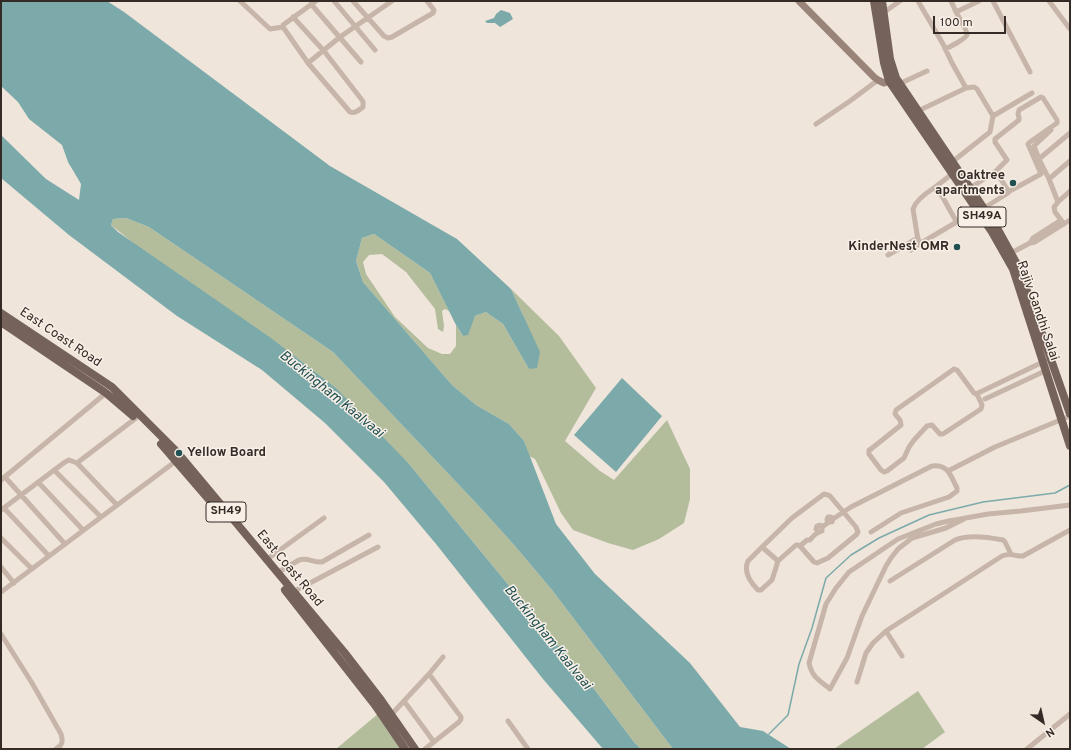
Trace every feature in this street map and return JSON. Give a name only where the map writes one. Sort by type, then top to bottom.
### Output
[{"type":"main road","name":"Rajiv Gandhi Salai","points":[[874,1],[884,63],[952,174],[992,232],[1012,269],[1070,446]]},
{"type":"main road","name":"Rajiv Gandhi Salai","points":[[882,1],[894,81],[918,112],[984,208],[1019,268],[1070,415]]},
{"type":"main road","name":"East Coast Road","points":[[1,313],[112,387],[140,417],[177,452],[344,652],[382,707],[405,749]]},
{"type":"main road","name":"East Coast Road","points":[[1,322],[106,394],[136,418],[155,437],[257,554],[382,707],[391,715],[415,749]]},
{"type":"street","points":[[240,1],[270,29],[283,27]]},
{"type":"street","points":[[334,1],[375,50]]},
{"type":"street","points":[[353,1],[386,38],[390,38],[433,13],[434,10],[427,1]]},
{"type":"street","points":[[308,63],[340,37],[392,1]]},
{"type":"street","points":[[799,1],[878,80],[884,83],[927,71]]},
{"type":"street","points":[[883,13],[900,1]]},
{"type":"street","points":[[918,1],[966,88]]},
{"type":"street","points":[[945,49],[964,38],[967,33],[951,1]]},
{"type":"street","points":[[956,12],[979,1]]},
{"type":"street","points":[[993,1],[1030,72]]},
{"type":"street","points":[[1049,1],[1070,29]]},
{"type":"street","points":[[283,27],[283,24],[313,3],[361,62]]},
{"type":"street","points":[[283,27],[308,63],[350,112],[357,112],[361,109],[364,104],[362,100],[324,51],[293,17]]},
{"type":"street","points":[[816,124],[842,108],[878,80]]},
{"type":"street","points":[[918,112],[966,88],[974,87],[977,89],[993,116],[990,132],[952,162]]},
{"type":"street","points":[[993,116],[1032,93]]},
{"type":"street","points":[[970,188],[994,172],[1007,160],[995,142],[995,139],[1019,120],[1019,110],[1041,97],[1057,120],[1057,123],[1028,144],[1041,174],[1008,192],[984,208]]},
{"type":"street","points":[[1058,125],[1035,144],[1034,148],[1058,202]]},
{"type":"street","points":[[1039,160],[1070,132]]},
{"type":"street","points":[[1049,180],[1070,161]]},
{"type":"street","points":[[994,172],[997,173],[1008,192]]},
{"type":"street","points":[[921,243],[919,242],[913,212],[914,206],[920,199],[952,174]]},
{"type":"street","points":[[911,250],[956,221],[942,196],[934,188]]},
{"type":"street","points":[[1063,222],[1055,212],[1054,206],[1070,191]]},
{"type":"street","points":[[1011,253],[1030,242],[1035,242],[1063,222],[1070,220]]},
{"type":"street","points":[[888,254],[918,238]]},
{"type":"street","points":[[977,394],[1051,359]]},
{"type":"street","points":[[954,369],[957,370],[974,393],[977,394],[982,405],[981,408],[943,434],[940,434],[932,425],[927,426],[909,447],[904,458],[887,471],[884,472],[869,454],[869,450],[900,425],[900,420],[895,414],[896,410],[954,369]]},
{"type":"street","points":[[985,399],[1045,371]]},
{"type":"street","points":[[65,544],[21,495],[3,479],[106,394]]},
{"type":"street","points":[[948,471],[994,447],[1070,415]]},
{"type":"street","points":[[77,463],[136,418]]},
{"type":"street","points":[[49,556],[3,509],[54,470],[67,461],[77,463],[117,505]]},
{"type":"street","points":[[1,592],[176,461]]},
{"type":"street","points":[[798,546],[816,563],[828,558],[858,532],[856,527],[842,511],[830,496],[824,494],[792,518],[750,558],[746,564],[747,576],[758,590],[761,590],[772,580],[778,561],[842,511],[932,466],[942,467],[948,471],[957,488],[956,493],[949,497],[901,513],[871,532]]},
{"type":"street","points":[[54,470],[101,517]]},
{"type":"street","points":[[38,482],[83,530]]},
{"type":"street","points":[[964,519],[946,528],[912,538],[898,549],[886,566],[862,616],[847,658],[830,689],[814,675],[810,670],[809,663],[826,604],[836,588],[849,572],[898,539],[936,524],[988,514],[1070,505]]},
{"type":"street","points":[[266,560],[324,518]]},
{"type":"street","points":[[857,682],[866,653],[873,643],[886,631],[1002,556],[1011,554],[1023,556],[1070,530]]},
{"type":"street","points":[[277,573],[303,558],[322,562],[369,535]]},
{"type":"street","points":[[890,581],[960,538],[972,537],[1003,540],[1011,554]]},
{"type":"street","points":[[1,538],[32,569]]},
{"type":"street","points":[[293,592],[378,547]]},
{"type":"street","points":[[762,547],[778,561]]},
{"type":"street","points":[[1,567],[14,583]]},
{"type":"street","points":[[886,631],[902,656]]},
{"type":"street","points":[[1,634],[32,683],[61,734],[63,741],[62,744],[56,749]]},
{"type":"street","points":[[391,715],[443,658]]},
{"type":"street","points":[[425,749],[461,719],[429,674]]},
{"type":"street","points":[[404,702],[434,742]]},
{"type":"street","points":[[1027,749],[1070,714]]},
{"type":"street","points":[[508,721],[528,749]]},
{"type":"green space","points":[[126,218],[149,227],[333,352],[515,546],[552,590],[673,749],[641,749],[594,689],[409,464],[111,225],[113,219]]},
{"type":"green space","points":[[374,234],[430,273],[449,311],[445,309],[442,311],[444,326],[443,332],[438,329],[435,309],[406,272],[382,254],[369,255],[363,262],[366,274],[395,317],[428,348],[442,354],[450,354],[456,346],[456,325],[463,336],[475,316],[486,312],[503,324],[529,369],[523,315],[511,289],[559,336],[596,388],[565,441],[600,471],[614,480],[667,420],[690,469],[690,499],[684,523],[659,539],[633,550],[608,543],[573,530],[561,513],[535,459],[529,456],[524,441],[509,424],[476,405],[452,385],[363,282],[356,261],[362,238]]},
{"type":"green space","points":[[918,691],[945,732],[922,749],[834,749]]},
{"type":"green space","points":[[379,713],[403,749],[336,749]]},
{"type":"water","name":"Buckingham Kaalvaai","points":[[1,1],[107,1],[124,12],[330,166],[457,239],[511,289],[540,352],[537,368],[529,369],[503,324],[486,312],[475,316],[468,335],[463,336],[430,273],[374,234],[362,238],[356,261],[363,282],[452,385],[476,405],[509,424],[524,441],[556,524],[595,574],[690,663],[740,727],[763,731],[791,749],[673,749],[552,590],[515,546],[333,352],[149,227],[126,218],[113,219],[111,225],[118,232],[271,338],[337,389],[409,464],[594,689],[641,749],[603,749],[543,679],[436,544],[384,482],[325,423],[262,370],[177,316],[69,235],[1,178],[1,135],[46,179],[79,200],[81,184],[68,162],[62,145],[29,119],[18,102],[1,86]]},
{"type":"water","points":[[501,10],[510,13],[513,19],[500,27],[495,23],[487,23],[485,21],[494,18]]},
{"type":"water","points":[[622,378],[662,416],[616,472],[574,435]]},
{"type":"waterway","points":[[769,734],[788,715],[799,664],[812,628],[826,578],[851,555],[879,538],[929,515],[983,502],[1055,493],[1070,485]]},
{"type":"place","name":"Oaktree apartments","points":[[1013,183]]},
{"type":"place","name":"KinderNest OMR","points":[[957,247]]},
{"type":"place","name":"Yellow Board","points":[[179,453]]}]
